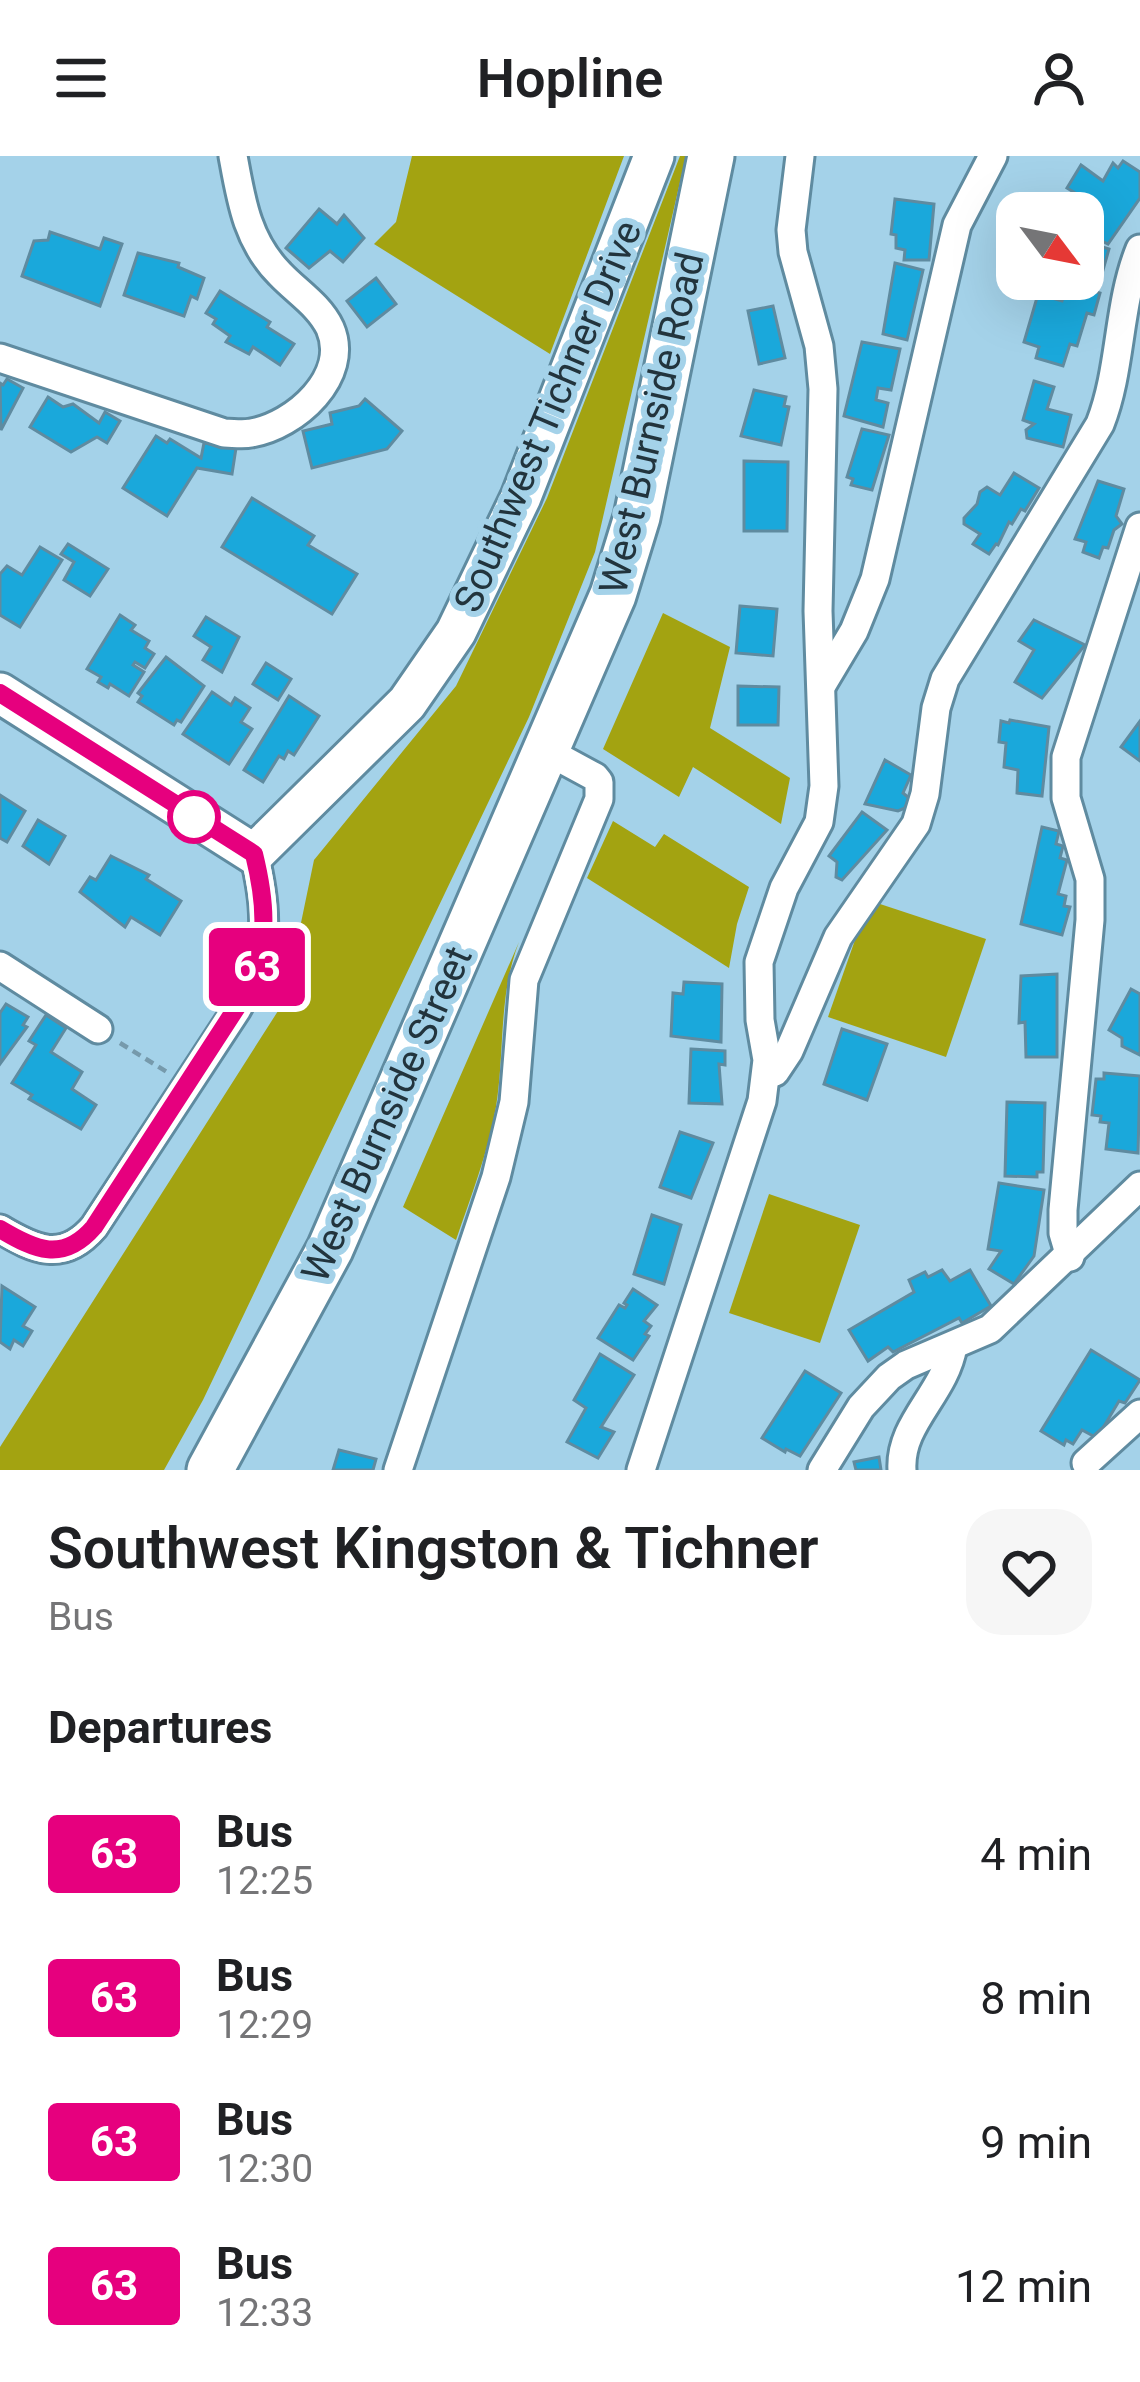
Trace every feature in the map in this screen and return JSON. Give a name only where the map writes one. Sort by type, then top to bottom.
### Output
[{"type":"main road","name":"West Burnside Road","points":[[545,750],[626,561],[712,156]]},
{"type":"main road","name":"West Burnside Street","points":[[210,1470],[329,1249],[545,750]]},
{"type":"street","points":[[0,358],[224,433],[267,429],[313,399],[333,366],[336,346],[316,308],[260,251],[244,217],[233,156]]},
{"type":"street","name":"Southwest Tichner Drive","points":[[254,854],[407,703],[456,632],[521,497],[654,156]]},
{"type":"street","points":[[641,1470],[754,1132],[766,1075],[759,962],[784,888],[819,822],[824,786],[818,587],[824,389],[819,346],[794,252],[792,217],[800,156]]},
{"type":"street","points":[[823,682],[854,631],[875,579],[957,225],[992,156]]},
{"type":"street","points":[[766,1075],[783,1063],[838,937],[916,824],[945,680],[1100,424],[1132,306],[1140,249]]},
{"type":"street","points":[[1070,1257],[1063,1233],[1064,1210],[1090,879],[1066,798],[1066,757],[1140,527]]},
{"type":"street","points":[[0,693],[254,854],[265,897],[261,954],[248,990],[94,1227],[59,1251],[33,1248],[0,1229]]},
{"type":"street","points":[[398,1470],[496,1177],[514,1102],[524,980],[599,799],[595,777],[545,750]]},
{"type":"street","points":[[0,966],[98,1028]]},
{"type":"street","points":[[823,1470],[874,1391],[906,1364],[990,1329],[1140,1186]]},
{"type":"street","points":[[902,1470],[905,1440],[942,1383],[953,1346]]},
{"type":"street","points":[[1086,1463],[1140,1414]]},
{"type":"path","points":[[98,1028],[187,1084]]},
{"type":"shaded area","points":[[412,156],[624,156],[550,354],[374,244],[396,222]]},
{"type":"shaded area","points":[[680,156],[686,156],[595,552],[529,717],[203,1400],[164,1470],[0,1470],[0,1447],[285,1000],[314,860],[456,686],[547,498]]},
{"type":"shaded area","points":[[663,613],[730,647],[710,728],[790,778],[781,824],[693,767],[679,797],[603,749]]},
{"type":"shaded area","points":[[613,821],[655,847],[664,834],[749,887],[729,968],[587,878]]},
{"type":"shaded area","points":[[877,903],[986,939],[946,1057],[828,1017],[855,940]]},
{"type":"shaded area","points":[[519,942],[508,983],[493,1124],[456,1240],[403,1207]]},
{"type":"shaded area","points":[[769,1194],[860,1225],[820,1343],[729,1313]]},
{"type":"building","points":[[1123,161],[1140,172],[1140,198],[1108,244],[1104,242],[1104,192],[1067,188],[1081,165],[1103,181],[1113,163],[1118,168]]},
{"type":"building","points":[[895,199],[934,204],[929,260],[904,260],[905,250],[896,248],[896,235],[891,234]]},
{"type":"building","points":[[319,209],[337,224],[344,215],[364,238],[343,262],[330,251],[309,268],[286,248]]},
{"type":"building","points":[[50,232],[100,249],[104,238],[122,244],[100,306],[22,276],[34,241],[48,240]]},
{"type":"building","points":[[138,253],[179,263],[178,267],[204,278],[184,316],[124,295]]},
{"type":"building","points":[[895,263],[923,270],[907,340],[883,334]]},
{"type":"building","points":[[376,278],[396,304],[367,327],[347,301]]},
{"type":"building","points":[[220,291],[270,322],[267,327],[294,344],[280,365],[253,347],[249,354],[226,342],[230,336],[206,313]]},
{"type":"building","points":[[1036,300],[1098,300],[1094,315],[1087,313],[1077,346],[1070,344],[1063,366],[1036,358],[1039,347],[1024,342]]},
{"type":"building","points":[[773,306],[785,358],[759,364],[748,311]]},
{"type":"building","points":[[862,342],[900,349],[891,390],[878,388],[876,400],[888,403],[883,427],[844,416]]},
{"type":"building","points":[[7,379],[23,388],[1,430],[0,383]]},
{"type":"building","points":[[1034,381],[1054,387],[1047,409],[1071,415],[1063,447],[1027,438],[1026,430],[1034,424],[1023,420]]},
{"type":"building","points":[[754,390],[786,397],[784,406],[789,407],[781,445],[741,436]]},
{"type":"building","points":[[48,397],[63,407],[73,404],[99,423],[105,412],[120,421],[107,443],[97,437],[71,452],[30,427]]},
{"type":"building","points":[[365,399],[402,431],[387,449],[312,468],[303,431],[332,424],[330,413],[359,406]]},
{"type":"building","points":[[862,429],[889,435],[872,490],[851,485],[853,479],[847,477]]},
{"type":"building","points":[[156,436],[201,458],[204,443],[236,448],[232,474],[197,468],[167,516],[123,488]]},
{"type":"building","points":[[744,461],[788,462],[787,531],[744,531]]},
{"type":"building","points":[[1014,473],[1039,488],[989,554],[973,544],[980,534],[964,524],[964,518],[977,504],[980,492],[987,487],[1000,495]]},
{"type":"building","points":[[1098,481],[1124,489],[1116,516],[1122,524],[1099,558],[1083,552],[1086,542],[1075,539]]},
{"type":"building","points":[[252,498],[314,536],[308,545],[357,574],[332,614],[222,547]]},
{"type":"building","points":[[68,544],[108,569],[90,596],[64,580],[74,562],[61,554]]},
{"type":"building","points":[[40,547],[62,560],[20,627],[0,615],[0,574],[7,566],[22,575]]},
{"type":"building","points":[[740,606],[777,609],[773,656],[736,653]]},
{"type":"building","points":[[120,615],[135,625],[131,630],[149,641],[145,648],[154,654],[145,668],[133,665],[144,672],[129,696],[98,682],[101,677],[87,669]]},
{"type":"building","points":[[206,617],[239,637],[222,672],[203,660],[211,647],[194,636]]},
{"type":"building","points":[[1034,620],[1085,645],[1042,698],[1015,682],[1034,650],[1019,641]]},
{"type":"building","points":[[166,657],[204,686],[181,722],[174,725],[138,702],[142,696],[138,693]]},
{"type":"building","points":[[266,663],[291,679],[278,700],[253,684]]},
{"type":"building","points":[[738,686],[779,687],[778,725],[738,725]]},
{"type":"building","points":[[212,692],[231,705],[235,698],[250,708],[241,722],[252,729],[229,764],[183,734]]},
{"type":"building","points":[[289,696],[319,716],[294,755],[288,751],[284,759],[279,756],[263,782],[244,770]]},
{"type":"building","points":[[1001,721],[1049,727],[1042,796],[1017,793],[1018,770],[1004,767]]},
{"type":"building","points":[[1140,721],[1140,761],[1121,747]]},
{"type":"building","points":[[885,760],[911,775],[903,793],[909,798],[898,811],[865,804]]},
{"type":"building","points":[[0,795],[25,811],[7,842],[0,838]]},
{"type":"building","points":[[862,812],[887,830],[842,880],[836,877],[837,862],[829,856]]},
{"type":"building","points":[[38,820],[65,836],[49,864],[23,846]]},
{"type":"building","points":[[1042,827],[1059,831],[1056,844],[1063,846],[1060,858],[1067,860],[1058,894],[1066,896],[1064,906],[1070,907],[1062,935],[1021,924]]},
{"type":"building","points":[[111,856],[149,875],[146,879],[181,901],[160,935],[131,917],[125,927],[80,892],[90,877],[96,880]]},
{"type":"building","points":[[1057,974],[1057,1057],[1026,1057],[1025,1022],[1019,1023],[1021,976]]},
{"type":"building","points":[[684,982],[722,984],[721,1042],[671,1036],[673,993],[683,994]]},
{"type":"building","points":[[1131,989],[1140,994],[1140,1055],[1122,1046],[1122,1038],[1109,1030]]},
{"type":"building","points":[[6,1004],[28,1017],[23,1025],[27,1027],[0,1064],[0,1013]]},
{"type":"building","points":[[46,1015],[66,1028],[51,1052],[82,1072],[72,1089],[96,1105],[81,1129],[29,1099],[32,1095],[12,1083],[36,1045],[29,1041]]},
{"type":"building","points":[[842,1029],[887,1044],[867,1100],[824,1084]]},
{"type":"building","points":[[691,1049],[725,1051],[725,1065],[719,1064],[722,1104],[689,1103]]},
{"type":"building","points":[[1104,1073],[1140,1076],[1138,1153],[1106,1149],[1109,1123],[1092,1115],[1096,1079],[1104,1079]]},
{"type":"building","points":[[1007,1102],[1045,1103],[1043,1172],[1037,1172],[1037,1177],[1005,1176]]},
{"type":"building","points":[[680,1132],[713,1143],[691,1198],[660,1187]]},
{"type":"building","points":[[999,1183],[1044,1190],[1034,1256],[1014,1284],[989,1269],[1001,1251],[988,1249]]},
{"type":"building","points":[[652,1215],[681,1225],[664,1284],[634,1274]]},
{"type":"building","points":[[942,1270],[950,1281],[970,1270],[991,1306],[893,1352],[888,1347],[868,1361],[849,1330],[914,1292],[909,1280]]},
{"type":"building","points":[[2,1286],[35,1307],[23,1326],[32,1331],[23,1346],[14,1340],[10,1349],[0,1342]]},
{"type":"building","points":[[633,1289],[657,1305],[644,1321],[651,1326],[645,1334],[649,1336],[633,1360],[598,1338],[619,1305],[625,1308]]},
{"type":"building","points":[[1091,1350],[1140,1380],[1125,1403],[1119,1401],[1097,1438],[1082,1430],[1073,1444],[1066,1440],[1064,1445],[1041,1431]]},
{"type":"building","points":[[600,1354],[634,1375],[601,1427],[614,1432],[598,1458],[567,1442],[586,1408],[574,1400]]},
{"type":"building","points":[[805,1371],[841,1393],[800,1456],[762,1438]]},
{"type":"building","points":[[339,1450],[376,1459],[373,1470],[333,1470]]},
{"type":"building","points":[[879,1457],[881,1470],[856,1470],[854,1462]]},
{"type":"bus line","name":"63","points":[[0,693],[254,854],[266,919],[261,954],[248,990],[94,1227],[67,1248],[49,1252],[0,1229]]}]
